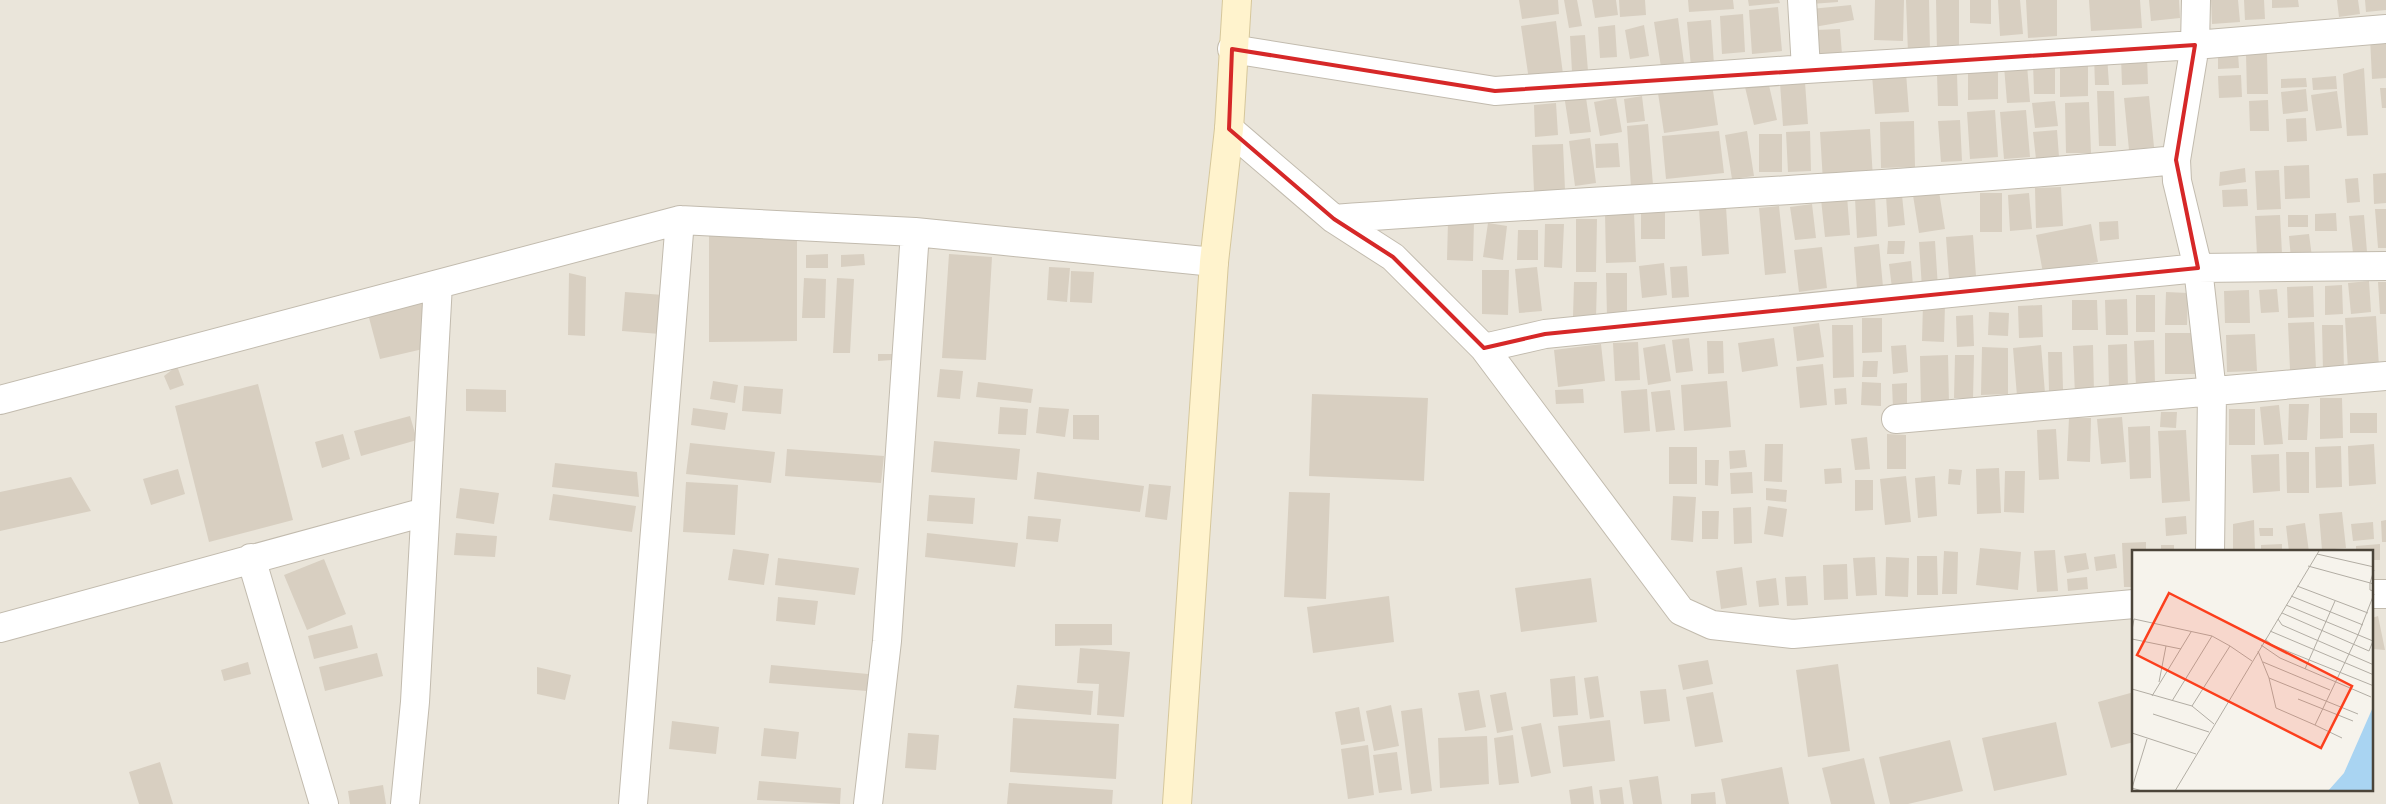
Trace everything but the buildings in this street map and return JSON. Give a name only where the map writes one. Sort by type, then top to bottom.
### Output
[{"type":"main road","points":[[1177,804],[1214,262],[1229,129],[1236,0]]},
{"type":"street","points":[[1802,0],[1806,69]]},
{"type":"street","points":[[2196,0],[2195,45],[2176,160],[2177,181],[2198,268],[2212,392],[2210,550]]},
{"type":"street","points":[[1232,49],[1495,91],[1806,69],[2195,45],[2386,29]]},
{"type":"street","points":[[1229,129],[1334,219],[1393,258],[1484,348],[1681,611],[1712,625],[1794,634],[2132,604]]},
{"type":"street","points":[[1334,219],[2051,172],[2176,160]]},
{"type":"street","points":[[0,400],[680,220],[915,232],[1214,262]]},
{"type":"street","points":[[633,804],[680,220]]},
{"type":"street","points":[[868,804],[887,641],[915,232]]},
{"type":"street","points":[[1484,348],[1544,334],[2198,268],[2386,266]]},
{"type":"street","points":[[405,804],[415,702],[438,284]]},
{"type":"street","points":[[1896,419],[2386,376]]},
{"type":"street","points":[[0,628],[425,512]]},
{"type":"street","points":[[251,558],[324,804]]},
{"type":"highlighted area","points":[[2195,45],[2176,160],[2198,268],[1545,334],[1484,348],[1393,257],[1334,219],[1229,129],[1232,49],[1495,91]]},
{"type":"shaded area","points":[[0,0],[2386,0],[2386,804],[0,804]]}]
